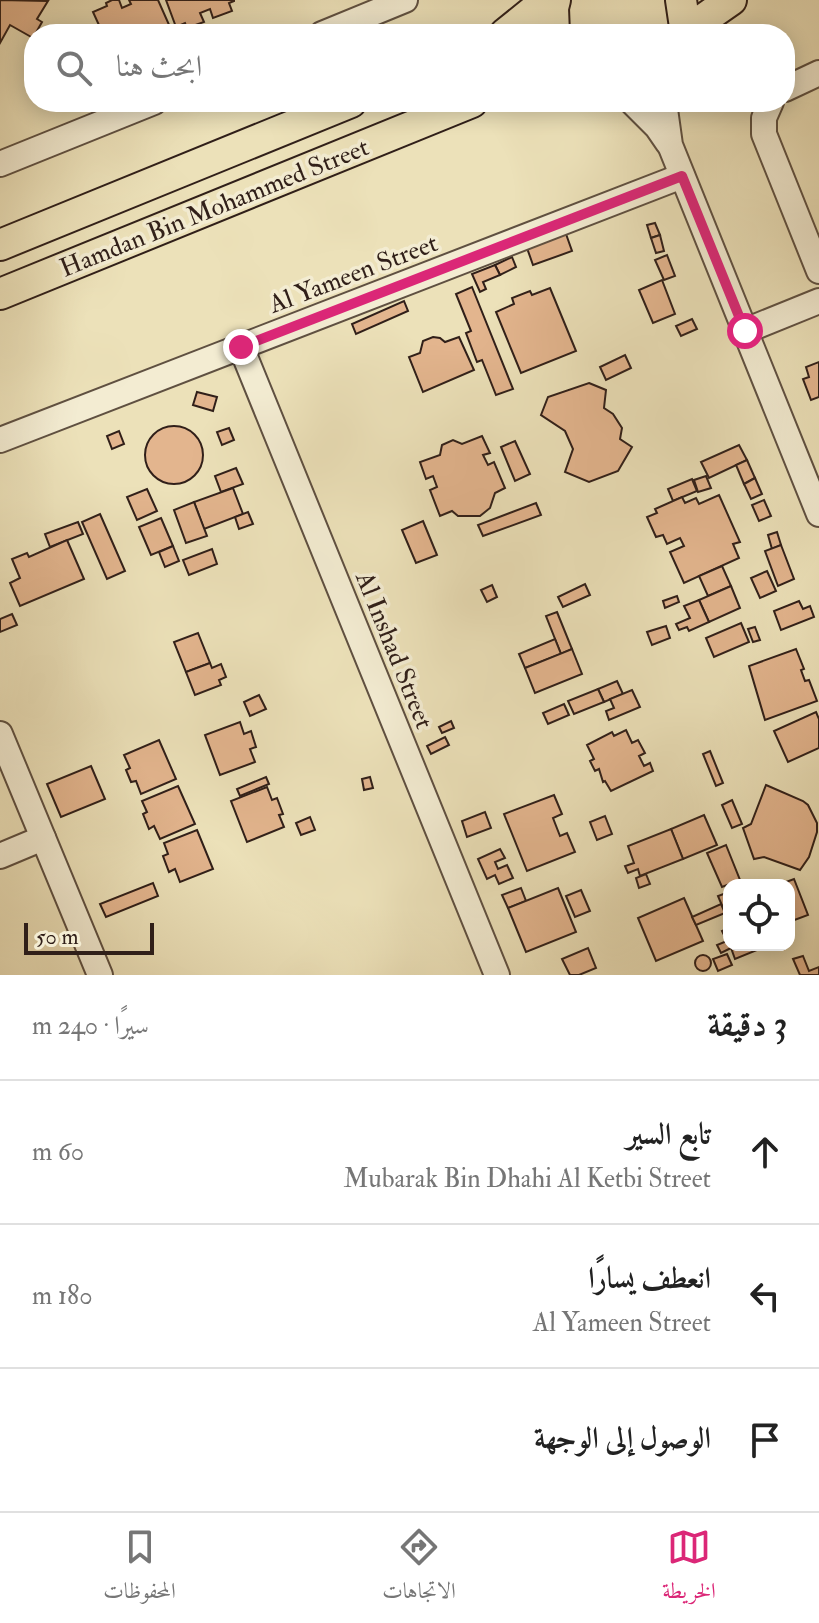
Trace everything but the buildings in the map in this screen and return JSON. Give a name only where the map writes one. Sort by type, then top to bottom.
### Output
[{"type":"main road","points":[[517,24],[547,0]]},
{"type":"main road","points":[[553,24],[555,0]]},
{"type":"main road","points":[[681,0],[685,24]]},
{"type":"main road","points":[[697,24],[731,0]]},
{"type":"main road","name":"Hamdan Bin Mohammed Street","points":[[0,245],[326,112]]},
{"type":"main road","name":"Hamdan Bin Mohammed Street","points":[[2,295],[448,112]]},
{"type":"street","points":[[346,24],[405,0]]},
{"type":"street","points":[[795,84],[819,73]]},
{"type":"street","points":[[0,164],[129,112]]},
{"type":"street","points":[[642,112],[670,145]]},
{"type":"street","points":[[665,112],[670,145],[819,514]]},
{"type":"street","points":[[767,112],[764,134],[819,271]]},
{"type":"street","name":"Al Yameen Street","points":[[0,440],[682,176]]},
{"type":"street","points":[[745,331],[819,301]]},
{"type":"street","name":"Al Inshad Street","points":[[241,347],[497,975]]},
{"type":"street","points":[[0,734],[100,975]]},
{"type":"street","points":[[0,856],[43,838]]},
{"type":"route","points":[[241,347],[682,176],[745,331]]}]
